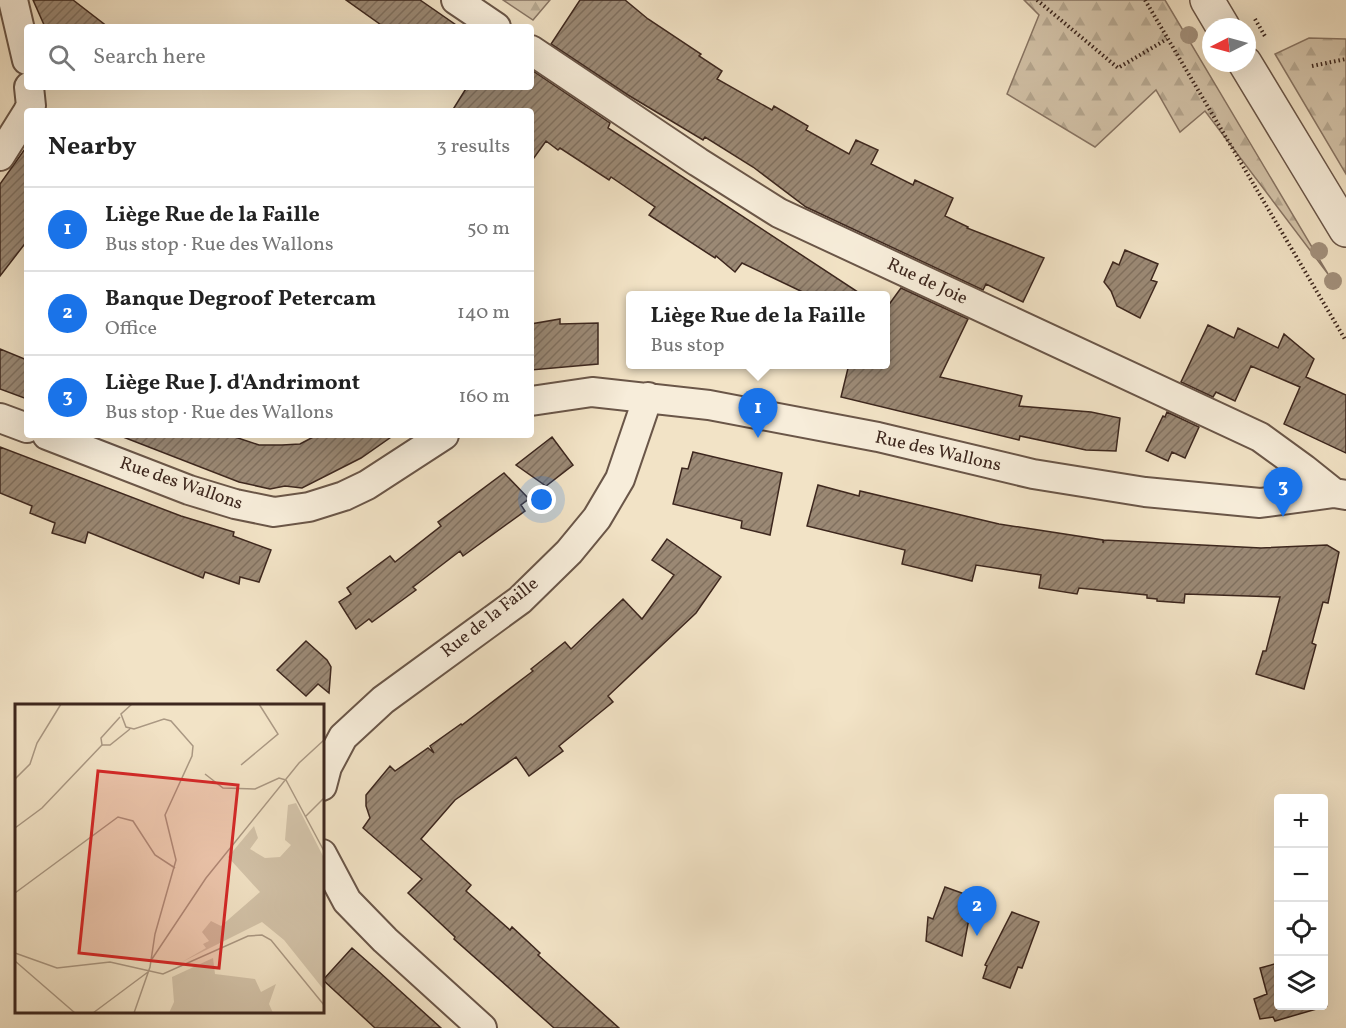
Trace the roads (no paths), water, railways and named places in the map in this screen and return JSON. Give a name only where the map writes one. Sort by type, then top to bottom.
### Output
[{"type":"street","points":[[13,0],[24,47]]},
{"type":"street","points":[[456,0],[492,24]]},
{"type":"street","points":[[1207,0],[1218,18]]},
{"type":"street","name":"Rue de Joie","points":[[534,52],[698,162],[779,213],[1260,436],[1340,494]]},
{"type":"street","points":[[1250,72],[1346,230]]},
{"type":"street","points":[[29,90],[30,108]]},
{"type":"street","points":[[0,156],[24,118]]},
{"type":"street","name":"Rue des Wallons","points":[[534,401],[592,392],[709,405],[878,437],[1033,474],[1145,492],[1260,502],[1340,494]]},
{"type":"street","name":"Rue de la Faille","points":[[324,778],[327,767],[343,737],[383,700],[520,600],[569,552],[597,518],[620,479],[648,397]]},
{"type":"street","points":[[0,418],[24,427]]},
{"type":"street","name":"Rue des Wallons","points":[[56,438],[189,490],[235,504],[274,512],[309,507],[344,496],[367,485],[439,438]]},
{"type":"street","points":[[324,858],[347,901],[385,940],[482,1028]]},
{"type":"place","name":"Liège Rue de la Faille","points":[[758,438]]},
{"type":"place","name":"Liège Rue J. d'Andrimont","points":[[1283,517]]},
{"type":"place","name":"Banque Degroof Petercam","points":[[977,936]]}]
